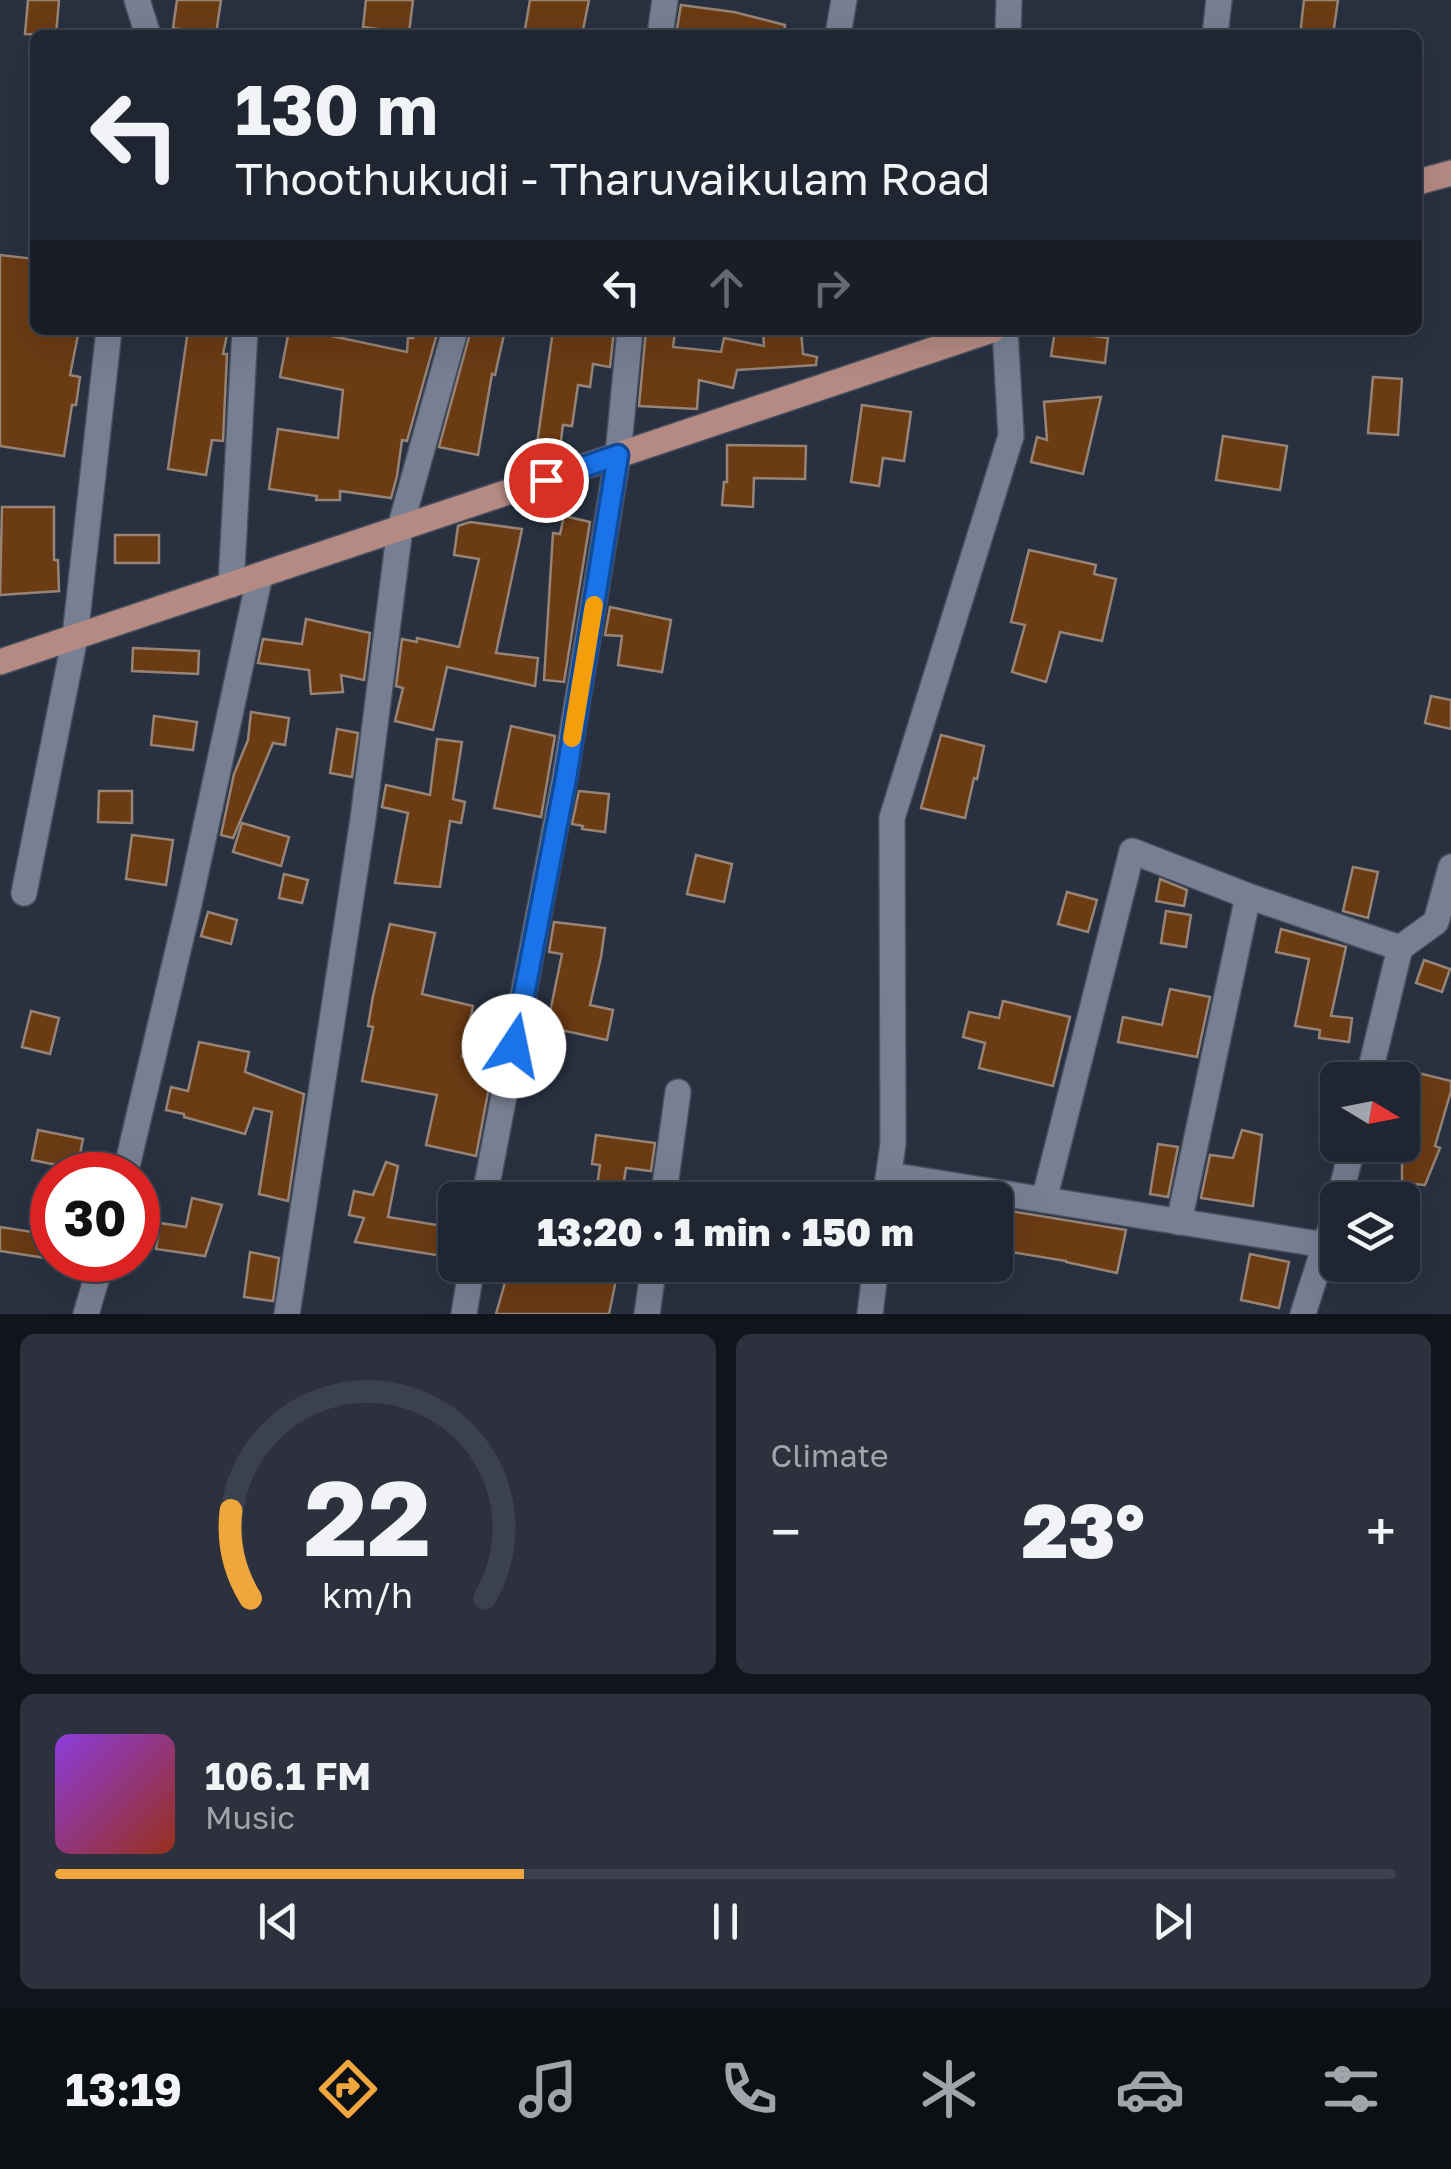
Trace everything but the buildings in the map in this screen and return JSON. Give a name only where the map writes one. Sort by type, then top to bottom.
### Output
[{"type":"main road","points":[[1422,181],[1451,173]]},
{"type":"main road","points":[[0,662],[977,335]]},
{"type":"street","points":[[137,0],[146,30]]},
{"type":"street","points":[[661,30],[665,0]]},
{"type":"street","points":[[839,30],[844,0]]},
{"type":"street","points":[[1008,30],[1009,0]]},
{"type":"street","points":[[1216,30],[1219,0]]},
{"type":"street","points":[[24,892],[75,637],[108,335]]},
{"type":"street","points":[[231,585],[245,335]]},
{"type":"street","points":[[287,1314],[364,819],[400,528],[454,335]]},
{"type":"street","points":[[487,1182],[566,778],[618,455],[630,335]]},
{"type":"street","points":[[888,1182],[893,1144],[892,818],[1012,436],[1005,335]]},
{"type":"street","points":[[131,1152],[190,904],[260,575]]},
{"type":"street","points":[[1044,1200],[1132,851],[1400,948]]},
{"type":"street","points":[[1372,1062],[1400,948],[1444,923],[1451,867]]},
{"type":"street","points":[[1180,1222],[1248,896]]},
{"type":"street","points":[[665,1182],[678,1092]]},
{"type":"street","points":[[1013,1197],[1320,1244]]},
{"type":"street","points":[[1304,1314],[1320,1261]]},
{"type":"street","points":[[86,1314],[95,1282]]},
{"type":"street","points":[[464,1314],[469,1282]]},
{"type":"street","points":[[647,1314],[652,1282]]},
{"type":"street","points":[[870,1314],[874,1282]]},
{"type":"slow traffic","points":[[572,738],[594,605]]},
{"type":"route","points":[[514,1046],[566,778],[618,455],[546,480]]}]
